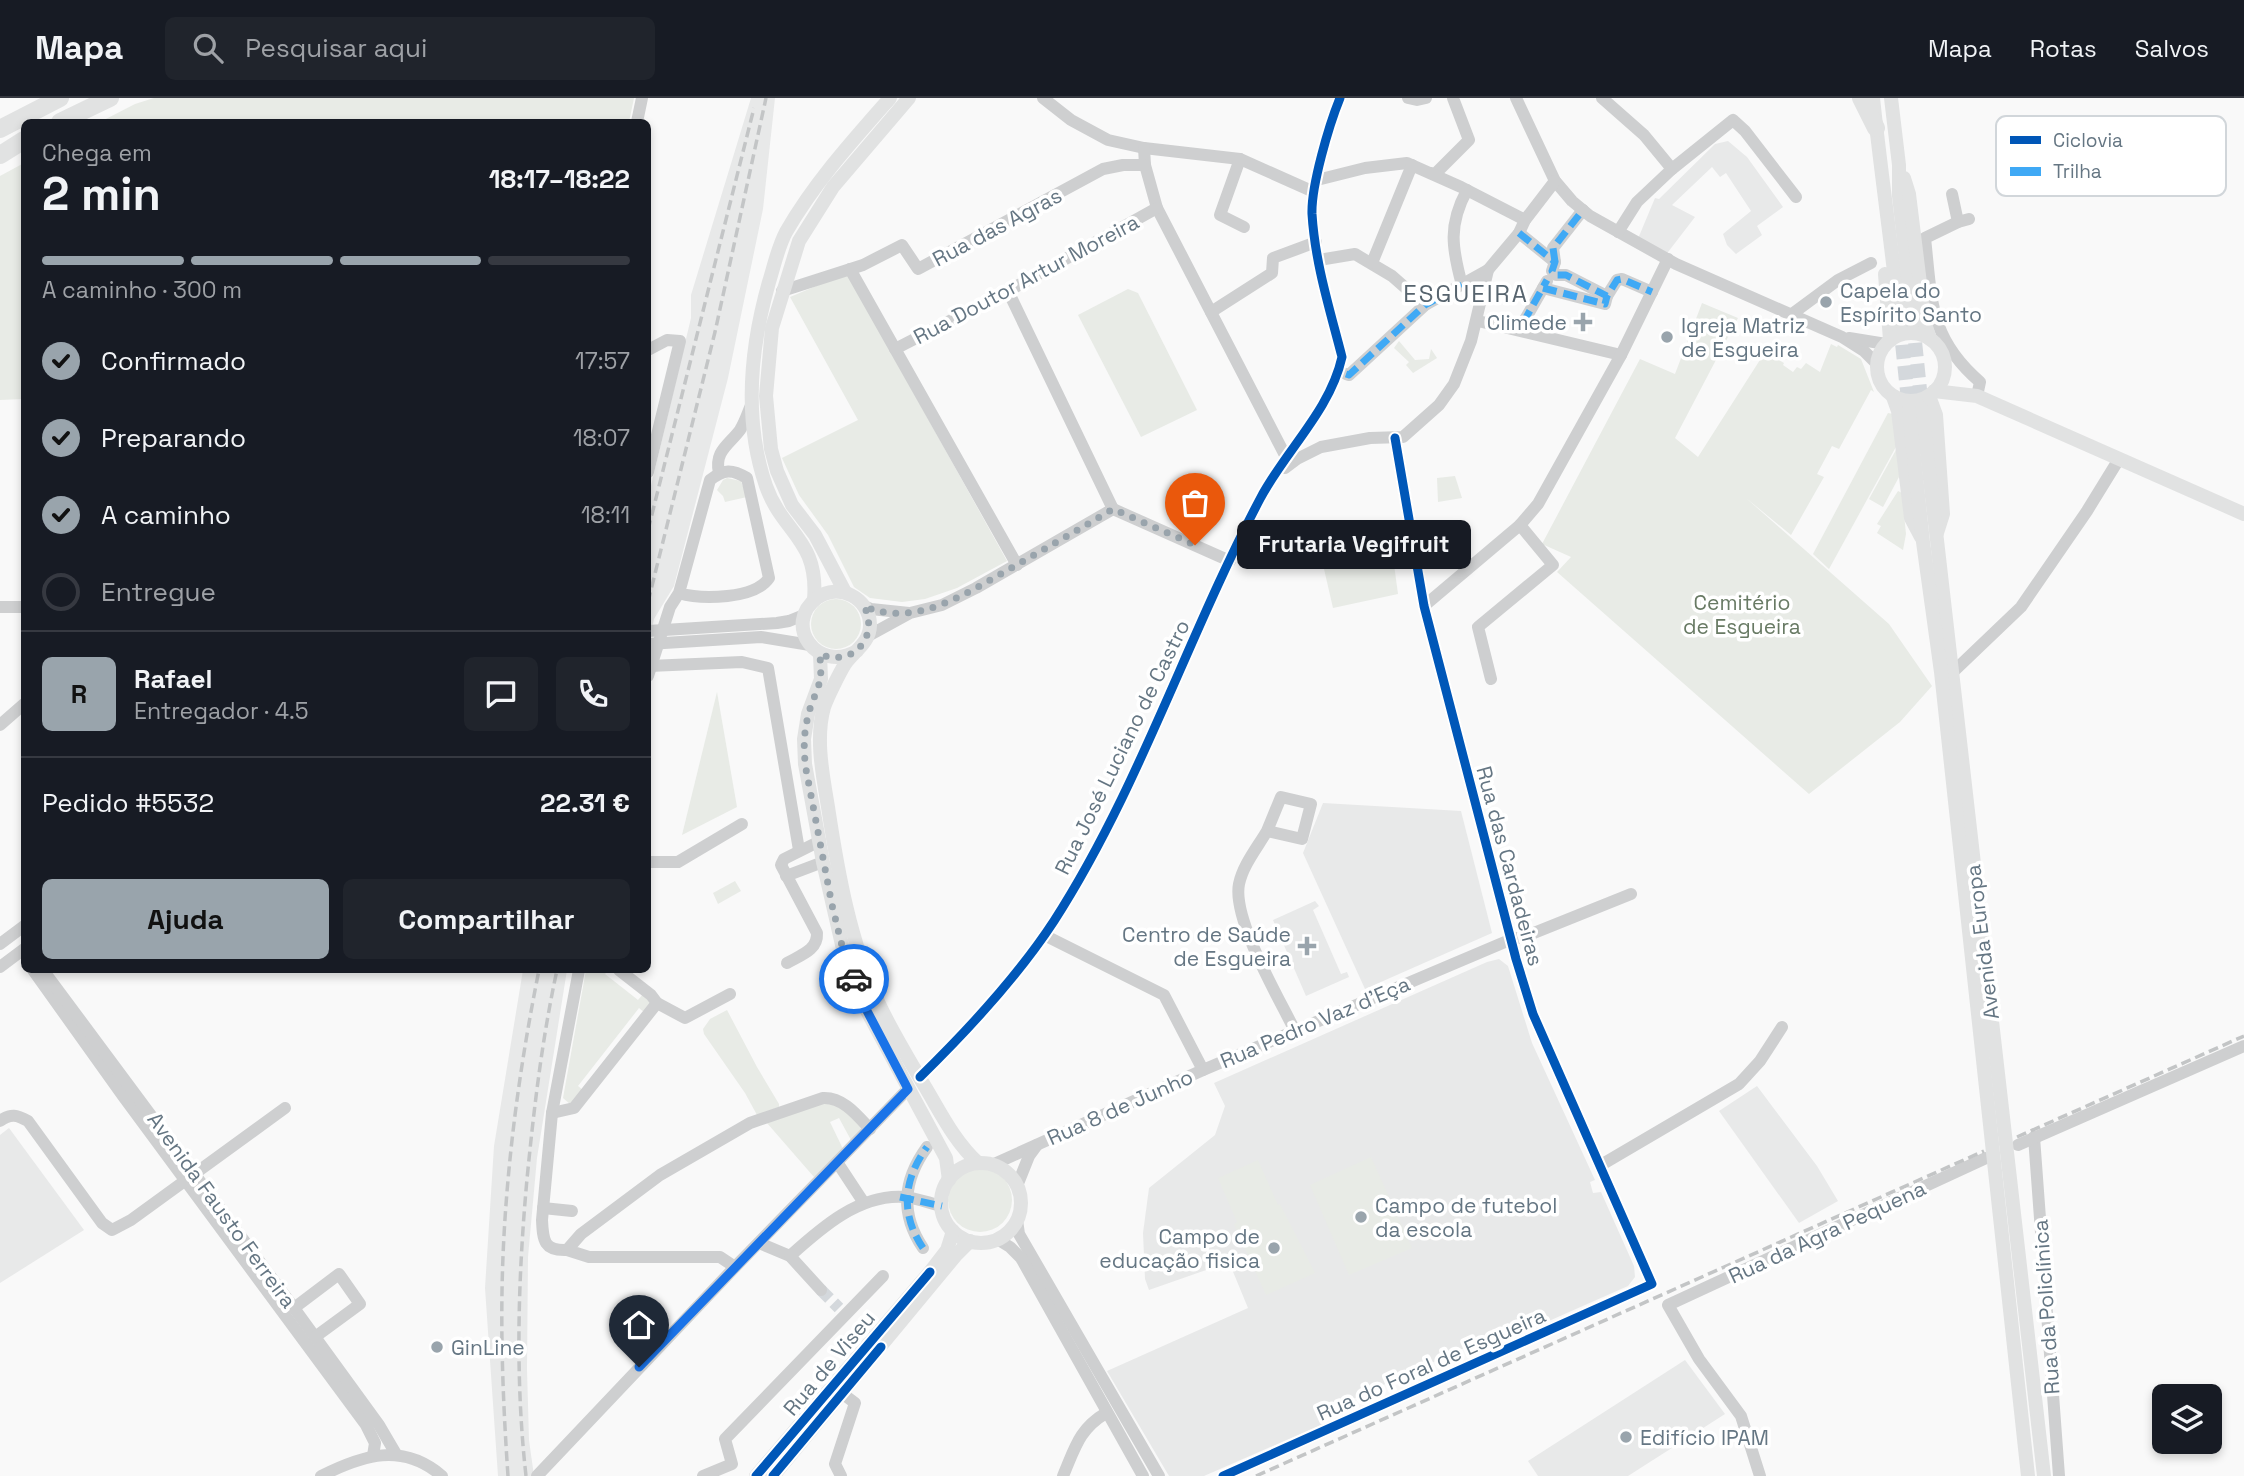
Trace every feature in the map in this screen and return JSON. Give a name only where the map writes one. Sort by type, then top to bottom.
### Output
[{"type":"highway","points":[[0,130],[60,98]]},
{"type":"highway","points":[[66,119],[110,98]]},
{"type":"highway","points":[[1861,98],[1876,128]]},
{"type":"highway","points":[[0,155],[21,142]]},
{"type":"main road","points":[[1873,98],[1880,168],[1878,198],[1900,321]]},
{"type":"main road","points":[[1891,98],[1899,165],[1900,321],[1877,363],[1880,383],[1893,397],[1898,411],[1911,518],[1923,541]]},
{"type":"main road","points":[[898,100],[833,187],[799,241],[772,327],[766,396],[771,449],[783,488],[814,535],[845,592],[864,606],[870,624],[868,636],[845,665],[824,708],[820,754],[839,867],[859,952],[878,1003],[958,1143],[985,1164],[1004,1170],[1017,1186],[1021,1206],[1017,1220],[1009,1231],[998,1239],[970,1241],[953,1231],[945,1219],[943,1192],[958,1170],[985,1164]]},
{"type":"main road","points":[[814,600],[815,574],[806,548],[776,508],[758,461],[752,403],[754,343],[771,275],[785,234],[823,178],[898,100]]},
{"type":"main road","points":[[1899,165],[1909,194],[1925,324],[1930,339],[1944,358],[1943,378],[1922,411]]},
{"type":"main road","points":[[1888,342],[1910,333],[1930,339]]},
{"type":"main road","points":[[1945,369],[1967,395]]},
{"type":"main road","points":[[1893,397],[1914,401],[1932,393],[1967,395],[2244,514]]},
{"type":"main road","points":[[1922,411],[1967,395]]},
{"type":"main road","name":"Avenida Europa","points":[[1922,411],[2044,1476]]},
{"type":"main road","name":"Avenida Europa","points":[[1922,411],[1923,541],[1944,699],[2028,1476]]},
{"type":"main road","points":[[845,592],[825,593],[814,600],[804,615],[804,632],[815,650],[821,679],[808,714],[804,739],[805,764],[823,862],[845,958],[866,1009],[946,1158],[949,1180]]},
{"type":"main road","points":[[815,650],[841,658],[857,651]]},
{"type":"main road","name":"Rua de Viseu","points":[[755,1476],[930,1272],[947,1250],[953,1231]]},
{"type":"main road","name":"Rua de Viseu","points":[[773,1476],[970,1241]]},
{"type":"street","points":[[638,119],[642,98]]},
{"type":"street","points":[[1044,98],[1087,130],[1108,140],[1144,148],[1240,159],[1315,186],[1331,175],[1365,167],[1407,163],[1525,220]]},
{"type":"street","name":"Rua José Luciano de Castro","points":[[920,1077],[1019,968],[1078,882],[1116,810],[1262,496],[1303,436],[1339,371],[1342,358],[1319,267],[1312,213],[1315,186],[1332,118],[1340,98]]},
{"type":"street","points":[[1408,98],[1426,98]]},
{"type":"street","points":[[1431,173],[1435,174],[1469,140],[1453,98]]},
{"type":"street","points":[[1516,98],[1555,181],[1583,210],[1668,259],[1842,337],[1877,363]]},
{"type":"street","points":[[1602,98],[1644,135],[1672,169]]},
{"type":"street","points":[[1618,232],[1637,202],[1672,169],[1733,120],[1745,131],[1796,197]]},
{"type":"street","points":[[1144,148],[1145,165],[1157,208],[1287,458]]},
{"type":"street","points":[[1240,159],[1220,215],[1244,227]]},
{"type":"street","name":"Rua das Agras","points":[[782,291],[863,265],[902,244],[918,269],[1103,170],[1123,165],[1145,165]]},
{"type":"street","points":[[1373,263],[1412,165]]},
{"type":"street","points":[[1346,374],[1384,345],[1424,305],[1488,270],[1519,233],[1525,220],[1555,181]]},
{"type":"street","points":[[1462,285],[1453,251],[1458,206],[1467,190]]},
{"type":"street","points":[[1952,194],[1964,220],[1924,238],[1935,321],[1943,340],[1957,360],[1980,382],[1967,395]]},
{"type":"street","name":"Rua Doutor Artur Moreira","points":[[895,349],[1008,291],[1157,208]]},
{"type":"street","points":[[1583,210],[1553,248],[1553,267],[1556,275],[1566,275],[1601,296]]},
{"type":"street","points":[[1519,233],[1553,267]]},
{"type":"street","points":[[1211,312],[1272,273],[1273,258],[1316,242]]},
{"type":"street","points":[[1319,260],[1355,254],[1373,263],[1409,289],[1424,305]]},
{"type":"street","points":[[1424,606],[1520,524],[1538,504],[1621,355],[1668,259]]},
{"type":"street","points":[[1792,314],[1838,280],[1871,263]]},
{"type":"street","points":[[1523,323],[1553,267]]},
{"type":"street","points":[[850,268],[1017,565]]},
{"type":"street","points":[[1274,478],[1297,458],[1321,447],[1370,438],[1403,437],[1439,405],[1454,384],[1478,321],[1488,270]]},
{"type":"street","points":[[1601,296],[1617,280],[1622,279],[1652,292]]},
{"type":"street","points":[[1543,288],[1601,296]]},
{"type":"street","points":[[1008,291],[1113,509],[1230,561]]},
{"type":"street","points":[[1478,321],[1621,355]]},
{"type":"street","points":[[1868,341],[1900,321]]},
{"type":"street","points":[[1842,337],[1888,342]]},
{"type":"street","points":[[651,348],[667,340],[680,341],[651,460]]},
{"type":"street","points":[[719,473],[717,465],[720,451],[741,428],[752,403]]},
{"type":"street","points":[[1303,436],[1312,452]]},
{"type":"street","name":"Rua das Cardadeiras","points":[[1395,438],[1424,606],[1504,915],[1513,939],[1516,959],[1533,1014],[1652,1284]]},
{"type":"street","points":[[1952,673],[2021,607],[2119,459]]},
{"type":"street","points":[[651,662],[670,607],[679,593],[710,480],[727,470],[736,471],[767,489]]},
{"type":"street","points":[[679,593],[704,598],[751,592],[764,585],[769,578],[747,478]]},
{"type":"street","points":[[868,636],[910,613],[942,605],[1113,509]]},
{"type":"street","points":[[1491,679],[1478,627],[1553,565],[1520,524]]},
{"type":"street","points":[[864,606],[910,613]]},
{"type":"street","points":[[0,607],[21,607]]},
{"type":"street","points":[[651,631],[760,624],[789,621],[804,615]]},
{"type":"street","points":[[651,644],[761,637],[815,650]]},
{"type":"street","points":[[651,671],[742,662],[768,667],[799,850]]},
{"type":"street","points":[[0,725],[21,707]]},
{"type":"street","points":[[651,862],[678,862],[742,824]]},
{"type":"street","points":[[1267,831],[1247,864],[1239,885],[1239,901],[1242,920],[1295,1031]]},
{"type":"street","points":[[787,963],[812,949],[817,942],[817,933],[781,865],[784,859],[820,841]]},
{"type":"street","points":[[786,876],[823,862]]},
{"type":"street","name":"Rua Pedro Vaz d'Eça","points":[[1044,935],[1164,995],[1203,1070],[1513,939],[1630,894]]},
{"type":"street","points":[[0,944],[21,928]]},
{"type":"street","points":[[12,935],[21,947]]},
{"type":"street","points":[[0,967],[21,953]]},
{"type":"street","name":"Avenida Fausto Ferreira","points":[[35,973],[190,1177],[294,1308],[379,1425],[396,1454]]},
{"type":"street","name":"Avenida Fausto Ferreira","points":[[45,973],[366,1425],[375,1443],[373,1456]]},
{"type":"street","points":[[578,973],[552,1113],[543,1208],[542,1235],[546,1245],[555,1250],[589,1256],[720,1257],[735,1267]]},
{"type":"street","points":[[623,973],[657,1003],[685,1018],[730,994]]},
{"type":"street","points":[[552,1113],[574,1108],[657,1003]]},
{"type":"street","points":[[1601,1165],[1684,1119],[1739,1084],[1760,1060],[1782,1027]]},
{"type":"street","points":[[2018,1145],[2244,1046]]},
{"type":"street","name":"Rua 8 de Junho","points":[[985,1164],[1037,1145],[1203,1070]]},
{"type":"street","points":[[537,1476],[908,1089]]},
{"type":"street","points":[[567,1250],[581,1234],[660,1175],[750,1123],[823,1098],[834,1097],[870,1129]]},
{"type":"street","points":[[0,1121],[7,1116],[17,1115],[29,1121],[102,1223],[112,1230],[121,1227],[285,1108]]},
{"type":"street","name":"Rua da Policlínica","points":[[2034,1137],[2059,1476]]},
{"type":"street","name":"Rua 8 de Junho","points":[[1017,1186],[1037,1145]]},
{"type":"street","points":[[923,1248],[914,1235],[907,1197],[909,1177],[927,1147]]},
{"type":"street","name":"Rua da Agra Pequena","points":[[1759,1476],[1741,1416],[1699,1359],[1668,1305],[1986,1158]]},
{"type":"street","points":[[837,1162],[864,1203]]},
{"type":"street","points":[[790,1256],[851,1209],[864,1203],[891,1197],[907,1197],[942,1206]]},
{"type":"street","points":[[543,1208],[572,1211]]},
{"type":"street","points":[[1017,1220],[1019,1234],[1159,1476]]},
{"type":"street","points":[[998,1239],[1021,1258],[1143,1476]]},
{"type":"street","points":[[759,1243],[790,1256],[821,1290]]},
{"type":"street","points":[[294,1308],[339,1275],[360,1304],[314,1337]]},
{"type":"street","points":[[702,1476],[732,1464],[726,1439],[843,1311],[883,1276]]},
{"type":"street","name":"Rua do Foral de Esgueira","points":[[1223,1476],[1652,1284]]},
{"type":"street","points":[[841,1476],[835,1464],[855,1403],[843,1394]]},
{"type":"street","points":[[1063,1476],[1081,1434],[1090,1423],[1106,1413]]},
{"type":"street","points":[[321,1476],[349,1462],[396,1454],[412,1458],[442,1476]]},
{"type":"shaded area","points":[[751,98],[775,98],[763,209],[728,378],[674,586],[654,619],[651,631],[651,485],[691,318],[691,295]]},
{"type":"shaded area","points":[[1728,141],[1747,157],[1783,207],[1757,226],[1762,235],[1736,254],[1727,245],[1723,234],[1751,211],[1726,173],[1720,177],[1712,167],[1672,205],[1695,217],[1665,256],[1637,241],[1655,198],[1659,199],[1715,144]]},
{"type":"shaded area","points":[[1323,803],[1461,811],[1492,933],[1365,989],[1303,853]]},
{"type":"shaded area","name":"Centro de Saúde de Esgueira","points":[[1315,901],[1319,906],[1313,910],[1341,974],[1347,972],[1349,977],[1306,996],[1273,920]]},
{"type":"shaded area","points":[[1499,959],[1508,966],[1532,1043],[1595,1180],[1590,1182],[1593,1193],[1601,1192],[1634,1266],[1635,1277],[1628,1286],[1515,1336],[1510,1327],[1320,1414],[1323,1424],[1204,1476],[1169,1476],[1107,1371],[1248,1308],[1229,1262],[1149,1290],[1145,1279],[1143,1233],[1149,1188],[1215,1135],[1225,1106],[1214,1083]]},
{"type":"shaded area","points":[[523,973],[567,973],[537,1158],[528,1257],[527,1369],[529,1440],[534,1476],[498,1476],[485,1288],[494,1146]]},
{"type":"shaded area","points":[[1757,1086],[1817,1166],[1838,1201],[1799,1223],[1719,1111]]},
{"type":"shaded area","points":[[9,1128],[84,1230],[0,1283],[0,1135]]},
{"type":"shaded area","name":"Edifício IPAM","points":[[1685,1360],[1725,1414],[1628,1476],[1538,1476],[1528,1461]]},
{"type":"green space","points":[[154,98],[634,98],[630,119],[106,119]]},
{"type":"green space","points":[[21,165],[21,399],[0,400],[0,176]]},
{"type":"green space","points":[[847,273],[1007,561],[957,588],[925,599],[902,602],[870,598],[854,587],[828,535],[799,495],[782,458],[858,420],[790,297]]},
{"type":"green space","points":[[1128,289],[1138,293],[1197,410],[1141,437],[1078,315]]},
{"type":"green space","name":"Cemitério de Esgueira","points":[[1702,303],[1738,318],[1675,438],[1698,457],[1765,352],[1793,372],[1806,363],[1820,372],[1831,344],[1837,347],[1838,345],[1861,359],[1874,392],[1871,390],[1839,449],[1832,446],[1817,474],[1824,477],[1791,535],[1746,498],[1889,624],[1932,686],[1900,722],[1809,794],[1557,572],[1571,557],[1542,544],[1640,359],[1675,374]]},
{"type":"green space","points":[[1399,341],[1415,360],[1429,359],[1431,349],[1437,358],[1413,373],[1406,365],[1409,362],[1394,348]]},
{"type":"green space","points":[[1888,413],[1893,414],[1897,445],[1829,569],[1813,554]]},
{"type":"green space","points":[[1897,448],[1900,475],[1883,507],[1869,499]]},
{"type":"green space","points":[[1455,476],[1462,498],[1438,502],[1437,478]]},
{"type":"green space","points":[[727,478],[741,481],[747,497],[725,502],[717,490]]},
{"type":"green space","points":[[1898,491],[1902,493],[1906,534],[1903,550],[1877,533],[1881,526],[1877,524]]},
{"type":"green space","points":[[1393,557],[1398,594],[1333,608],[1324,569]]},
{"type":"green space","points":[[836,599],[854,606],[861,624],[854,642],[836,649],[818,642],[811,624],[818,606]]},
{"type":"green space","points":[[717,692],[737,807],[682,835]]},
{"type":"green space","points":[[735,881],[741,891],[718,904],[713,893]]},
{"type":"green space","points":[[585,973],[606,973],[638,1000],[644,993],[651,1001],[645,1013],[639,1008],[578,1086],[584,1091],[570,1104],[563,1098]]},
{"type":"green space","points":[[727,1010],[779,1107],[757,1115],[704,1034],[703,1029],[710,1019]]},
{"type":"green space","points":[[833,1098],[863,1126],[851,1140],[839,1118],[830,1122],[843,1149],[814,1177],[767,1123]]},
{"type":"green space","name":"Campo de futebol da escola","points":[[1371,1157],[1412,1248],[1349,1275],[1310,1185]]},
{"type":"green space","name":"Campo de educação fisica","points":[[1258,1160],[1278,1205],[1280,1204],[1315,1273],[1266,1295],[1234,1224],[1237,1222],[1218,1178]]},
{"type":"green space","points":[[980,1168],[998,1174],[1006,1182],[1012,1200],[1006,1218],[998,1226],[980,1232],[962,1226],[954,1218],[948,1200],[954,1182],[962,1174]]},
{"type":"tunnel","points":[[1913,322],[1922,409]]},
{"type":"tunnel","points":[[1900,324],[1909,410]]},
{"type":"tunnel","points":[[821,1290],[839,1308]]},
{"type":"railway","points":[[651,590],[715,332],[766,98]]},
{"type":"railway","points":[[651,518],[754,108]]},
{"type":"railway","points":[[508,1476],[502,1339],[505,1220],[515,1112],[538,973]]},
{"type":"railway","points":[[526,1476],[519,1365],[522,1253],[536,1100],[556,973]]},
{"type":"railway","points":[[2017,1137],[2244,1036]]},
{"type":"railway","points":[[1256,1476],[1984,1151]]},
{"type":"marked path","points":[[1555,262],[1553,248],[1583,210]]},
{"type":"marked path","points":[[1519,233],[1555,262],[1552,271],[1556,275],[1566,275],[1607,296],[1617,280],[1622,279],[1652,292]]},
{"type":"marked path","points":[[1523,323],[1547,280]]},
{"type":"marked path","points":[[1346,374],[1349,375],[1425,305],[1462,285]]},
{"type":"marked path","points":[[1543,288],[1605,304],[1607,296]]},
{"type":"marked path","points":[[923,1248],[911,1223],[907,1197],[913,1172],[927,1147]]},
{"type":"marked path","points":[[900,1197],[942,1206]]},
{"type":"cycle path","points":[[920,1077],[974,1022],[1024,962],[1054,921],[1084,871],[1112,819],[1260,499],[1317,413],[1336,377],[1342,357],[1320,268],[1312,202],[1326,139],[1340,98]]},
{"type":"cycle path","points":[[1223,1476],[1652,1284],[1533,1014],[1516,959],[1424,606],[1395,438]]},
{"type":"cycle path","points":[[756,1476],[930,1272]]},
{"type":"cycle path","points":[[773,1476],[881,1347]]},
{"type":"way so far","points":[[854,979],[845,958],[832,905],[805,764],[804,739],[808,714],[821,679],[820,654],[841,658],[849,656],[864,644],[870,624],[864,606],[910,613],[942,605],[1047,549],[1113,509],[1195,545]]},
{"type":"place","name":"Capela do Espírito Santo","points":[[1826,302]]},
{"type":"place","name":"Climede","points":[[1583,322]]},
{"type":"place","name":"Igreja Matriz de Esgueira","points":[[1667,337]]},
{"type":"place","name":"Frutaria Vegifruit","points":[[1195,545]]},
{"type":"place","name":"Centro de Saúde de Esgueira","points":[[1307,946]]},
{"type":"place","name":"Campo de futebol da escola","points":[[1361,1217]]},
{"type":"place","name":"Campo de educação fisica","points":[[1274,1248]]},
{"type":"place","name":"GinLine","points":[[437,1347]]},
{"type":"place","name":"Edifício IPAM","points":[[1626,1437]]},
{"type":"district","name":"ESGUEIRA","points":[[1466,293]]},
{"type":"route","points":[[639,1367],[908,1089],[866,1009],[854,979]]}]
